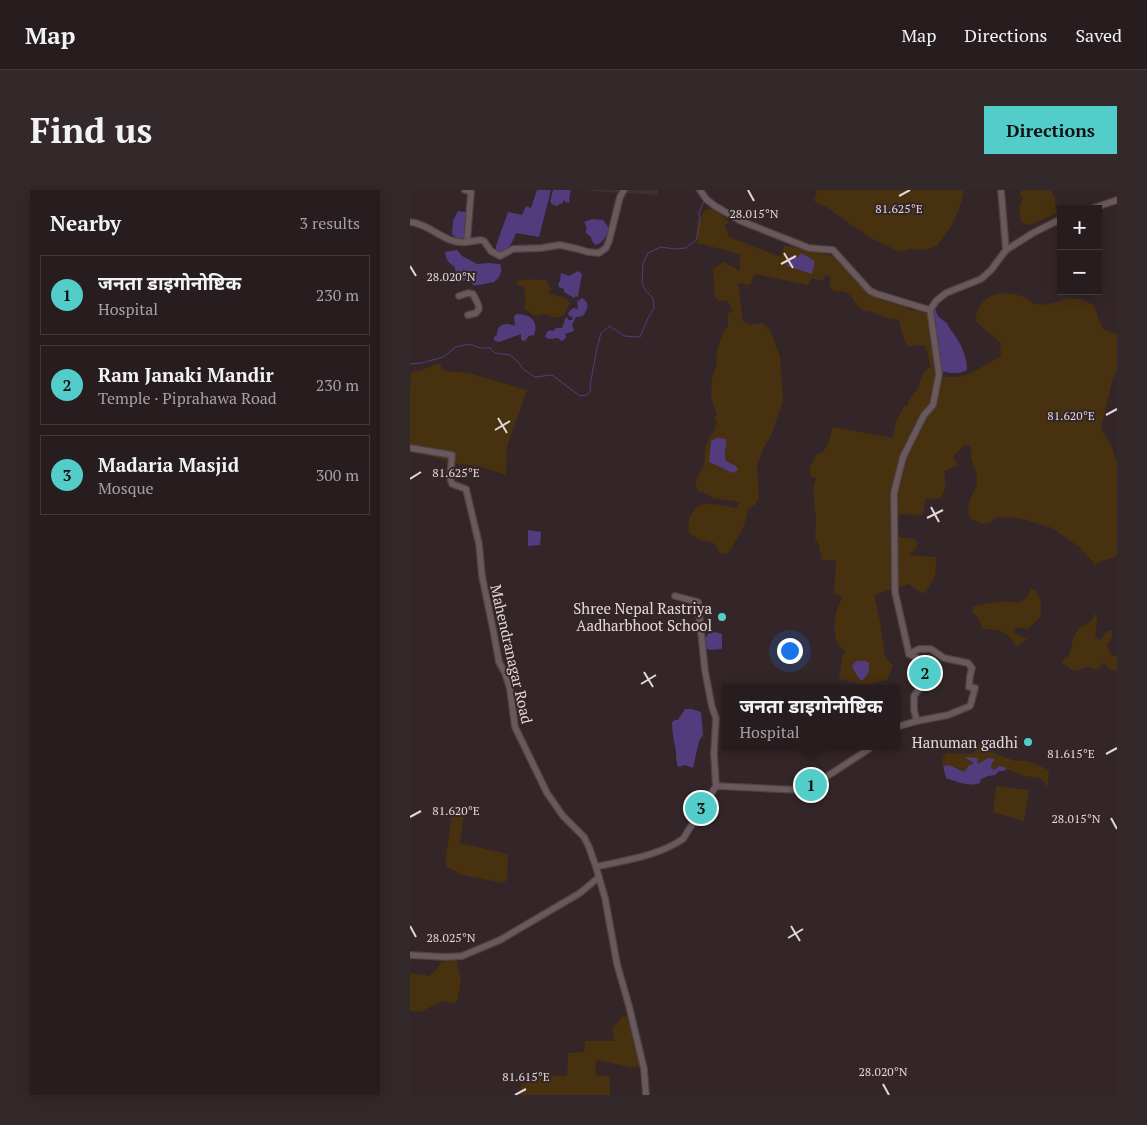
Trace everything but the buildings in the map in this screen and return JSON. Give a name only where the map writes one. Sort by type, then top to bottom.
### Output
[{"type":"street","points":[[465,190],[471,192],[467,242]]},
{"type":"street","points":[[410,222],[417,223],[442,235],[447,240],[464,243],[484,241],[491,250],[500,256],[513,249],[541,248],[552,245],[599,253],[606,248],[609,241],[620,198],[624,190]]},
{"type":"street","points":[[700,190],[706,199],[715,206],[741,221],[809,248],[834,250],[870,291],[930,310]]},
{"type":"street","points":[[1000,190],[1006,250]]},
{"type":"street","points":[[1102,205],[1117,200]]},
{"type":"street","points":[[909,654],[895,592],[894,493],[903,456],[924,415],[933,404],[938,384],[939,374],[930,310],[936,301],[946,293],[982,279],[1006,250],[1033,233],[1057,222]]},
{"type":"street","points":[[459,296],[468,292],[473,294],[478,304],[479,309],[476,313],[468,315]]},
{"type":"street","name":"Mahendranagar Road","points":[[410,448],[452,455],[450,478],[452,484],[466,489],[479,544],[482,576],[499,662],[510,689],[515,727],[547,793],[563,816],[584,837],[589,847],[605,898],[617,964],[644,1069],[646,1095]]},
{"type":"street","points":[[596,867],[658,852],[683,839],[716,786],[714,754],[716,718],[705,671],[698,602],[675,596]]},
{"type":"street","points":[[900,726],[948,715],[970,706],[975,688],[969,687],[972,668],[968,663],[944,658],[931,649],[919,649],[909,654]]},
{"type":"street","points":[[909,654],[917,658],[922,685],[914,696],[914,710],[917,721]]},
{"type":"street","points":[[716,786],[798,790],[809,788],[867,750]]},
{"type":"street","points":[[411,956],[462,956],[508,935],[580,893],[599,877]]},
{"type":"shaded area","points":[[537,190],[551,190],[539,237],[516,233],[507,249],[497,254],[496,246],[508,212],[522,215],[526,206],[531,208]]},
{"type":"shaded area","points":[[553,190],[571,190],[570,201],[568,203],[563,200],[563,203],[558,206],[553,205],[550,202]]},
{"type":"shaded area","points":[[589,190],[658,190],[658,195],[593,191]]},
{"type":"shaded area","points":[[817,190],[964,190],[953,223],[937,246],[926,250],[910,249],[900,252],[870,238],[828,208],[814,201]]},
{"type":"shaded area","points":[[1022,190],[1051,190],[1055,198],[1056,214],[1030,225],[1021,222],[1019,207],[1023,199],[1020,194]]},
{"type":"shaded area","points":[[706,209],[716,210],[729,222],[725,225],[729,237],[781,257],[784,246],[833,256],[869,294],[884,301],[909,307],[908,310],[926,312],[931,319],[938,368],[943,377],[958,377],[971,373],[1001,356],[1000,342],[975,321],[979,308],[989,297],[1007,293],[1026,298],[1031,303],[1039,305],[1049,304],[1065,298],[1081,299],[1094,305],[1103,328],[1106,331],[1117,334],[1117,371],[1114,374],[1101,428],[1112,447],[1117,462],[1117,556],[1095,564],[1079,547],[1052,528],[1011,517],[994,518],[991,522],[982,524],[970,518],[968,510],[970,499],[977,485],[977,475],[971,458],[971,445],[964,445],[953,457],[958,465],[944,471],[945,485],[941,498],[925,499],[923,515],[899,514],[898,532],[900,537],[915,539],[917,542],[916,549],[909,555],[936,557],[936,569],[931,585],[923,594],[908,584],[874,595],[885,657],[893,666],[887,680],[866,685],[839,679],[845,651],[837,641],[835,617],[843,597],[834,594],[836,560],[822,560],[818,542],[815,539],[816,519],[813,488],[816,478],[811,477],[809,468],[817,454],[822,453],[826,447],[832,427],[893,438],[896,422],[904,406],[908,405],[908,401],[917,390],[924,372],[931,366],[925,346],[908,347],[902,334],[899,320],[862,310],[850,295],[842,291],[837,292],[829,286],[831,277],[826,274],[823,281],[812,278],[808,285],[755,274],[750,285],[738,283],[743,321],[749,325],[762,323],[771,332],[780,356],[783,400],[771,436],[764,447],[757,465],[759,498],[748,509],[743,528],[733,543],[732,549],[727,553],[720,554],[714,543],[698,539],[689,533],[689,522],[696,508],[702,505],[715,504],[736,508],[740,502],[713,498],[698,491],[695,482],[704,465],[706,444],[717,422],[714,418],[717,415],[711,397],[712,377],[717,364],[717,351],[723,332],[728,326],[728,314],[733,310],[726,300],[719,301],[715,297],[713,269],[724,262],[740,271],[740,254],[697,243],[697,222]]},
{"type":"shaded area","points":[[458,211],[466,212],[468,216],[465,238],[456,238],[452,234],[453,221]]},
{"type":"shaded area","points":[[592,219],[603,220],[609,228],[602,241],[595,245],[592,238],[586,233],[587,228],[584,222]]},
{"type":"shaded area","points":[[457,250],[462,256],[477,264],[500,264],[501,272],[499,276],[494,282],[478,285],[473,285],[468,278],[464,281],[458,278],[454,266],[450,264],[445,252]]},
{"type":"shaded area","points":[[801,253],[815,261],[812,274],[787,266],[791,256],[797,258]]},
{"type":"shaded area","points":[[578,271],[582,274],[578,297],[574,298],[564,292],[564,289],[559,287],[558,284],[561,273],[569,276]]},
{"type":"shaded area","points":[[528,279],[546,280],[551,289],[547,293],[565,298],[570,303],[565,313],[560,317],[544,314],[535,316],[524,309],[525,287],[517,285],[517,281]]},
{"type":"shaded area","points":[[582,298],[587,302],[587,309],[583,316],[576,317],[572,325],[574,331],[565,334],[566,337],[561,341],[558,338],[549,339],[545,337],[550,330],[562,328],[566,317],[572,320],[573,317],[569,316],[568,313],[573,308],[578,309],[577,302]]},
{"type":"shaded area","points":[[935,308],[938,315],[947,323],[959,342],[967,365],[967,370],[964,372],[951,373],[941,371],[932,313]]},
{"type":"shaded area","points":[[517,314],[526,315],[533,320],[535,323],[534,335],[529,336],[525,341],[521,340],[521,334],[499,342],[495,341],[494,337],[497,335],[500,326],[508,324],[515,326],[514,316]]},
{"type":"shaded area","points":[[439,363],[444,371],[469,373],[527,390],[507,446],[506,475],[478,466],[457,464],[410,450],[411,372]]},
{"type":"shaded area","points":[[717,438],[726,439],[726,461],[736,466],[738,470],[733,473],[709,462],[711,441]]},
{"type":"shaded area","points":[[528,530],[541,532],[540,545],[528,546]]},
{"type":"shaded area","points":[[1030,589],[1034,589],[1039,597],[1041,614],[1034,624],[1027,629],[1017,627],[1012,632],[1027,639],[1018,646],[1015,645],[1009,636],[1001,631],[983,629],[978,618],[972,612],[973,606],[1001,602],[1019,603],[1027,597]]},
{"type":"shaded area","points":[[1095,614],[1097,615],[1097,623],[1095,638],[1101,640],[1107,631],[1112,630],[1112,638],[1106,646],[1117,657],[1116,672],[1107,667],[1105,663],[1100,668],[1087,667],[1074,671],[1061,662],[1069,656],[1072,641],[1078,629],[1091,621]]},
{"type":"shaded area","points":[[715,632],[722,634],[722,648],[711,650],[705,648],[705,639],[708,634]]},
{"type":"shaded area","points":[[856,661],[866,661],[869,663],[869,672],[863,680],[860,680],[853,669],[852,666]]},
{"type":"shaded area","points":[[685,709],[701,712],[703,735],[699,741],[693,768],[685,765],[678,767],[676,761],[672,722],[678,720]]},
{"type":"shaded area","points":[[989,742],[991,752],[1015,761],[1028,761],[1049,770],[1049,788],[1040,778],[1024,776],[999,766],[994,770],[991,768],[995,759],[988,758],[976,764],[977,758],[966,758],[974,762],[964,772],[952,766],[943,766],[942,760],[946,753],[972,754],[976,750],[976,746]]},
{"type":"shaded area","points":[[965,758],[978,758],[977,764],[986,759],[995,759],[991,768],[994,770],[999,766],[1007,768],[995,775],[981,779],[980,783],[976,784],[963,784],[946,778],[943,766],[949,765],[964,772],[973,762]]},
{"type":"shaded area","points":[[996,786],[1029,790],[1024,821],[993,812]]},
{"type":"shaded area","points":[[453,805],[465,810],[460,843],[508,854],[507,879],[504,883],[463,875],[445,866]]},
{"type":"shaded area","points":[[456,960],[461,980],[457,1002],[443,1001],[420,1012],[410,1011],[410,973],[429,976],[437,969],[441,962]]},
{"type":"shaded area","points":[[623,1016],[628,1018],[639,1065],[634,1068],[597,1060],[596,1075],[610,1076],[610,1095],[520,1095],[523,1075],[567,1076],[568,1053],[584,1052],[585,1041],[614,1041],[612,1029]]},
{"type":"waterway","points":[[704,190],[708,195]]},
{"type":"waterway","points":[[410,364],[422,363],[443,357],[456,347],[470,344],[480,348],[490,348],[495,353],[510,355],[524,370],[535,377],[552,375],[580,396],[587,395],[591,390],[590,386],[601,333],[610,326],[624,336],[640,337],[654,308],[653,298],[645,290],[642,283],[643,264],[648,253],[661,247],[686,248],[696,240],[700,222],[699,213],[704,201]]},
{"type":"place","name":"Shree Nepal Rastriya Aadharbhoot School","points":[[722,617]]},
{"type":"place","name":"Ram Janaki Mandir","points":[[925,673]]},
{"type":"place","name":"Hanuman gadhi","points":[[1028,742]]},
{"type":"place","name":"जनता डाइगोनोष्टिक","points":[[811,785]]},
{"type":"place","name":"Madaria Masjid","points":[[701,808]]}]
